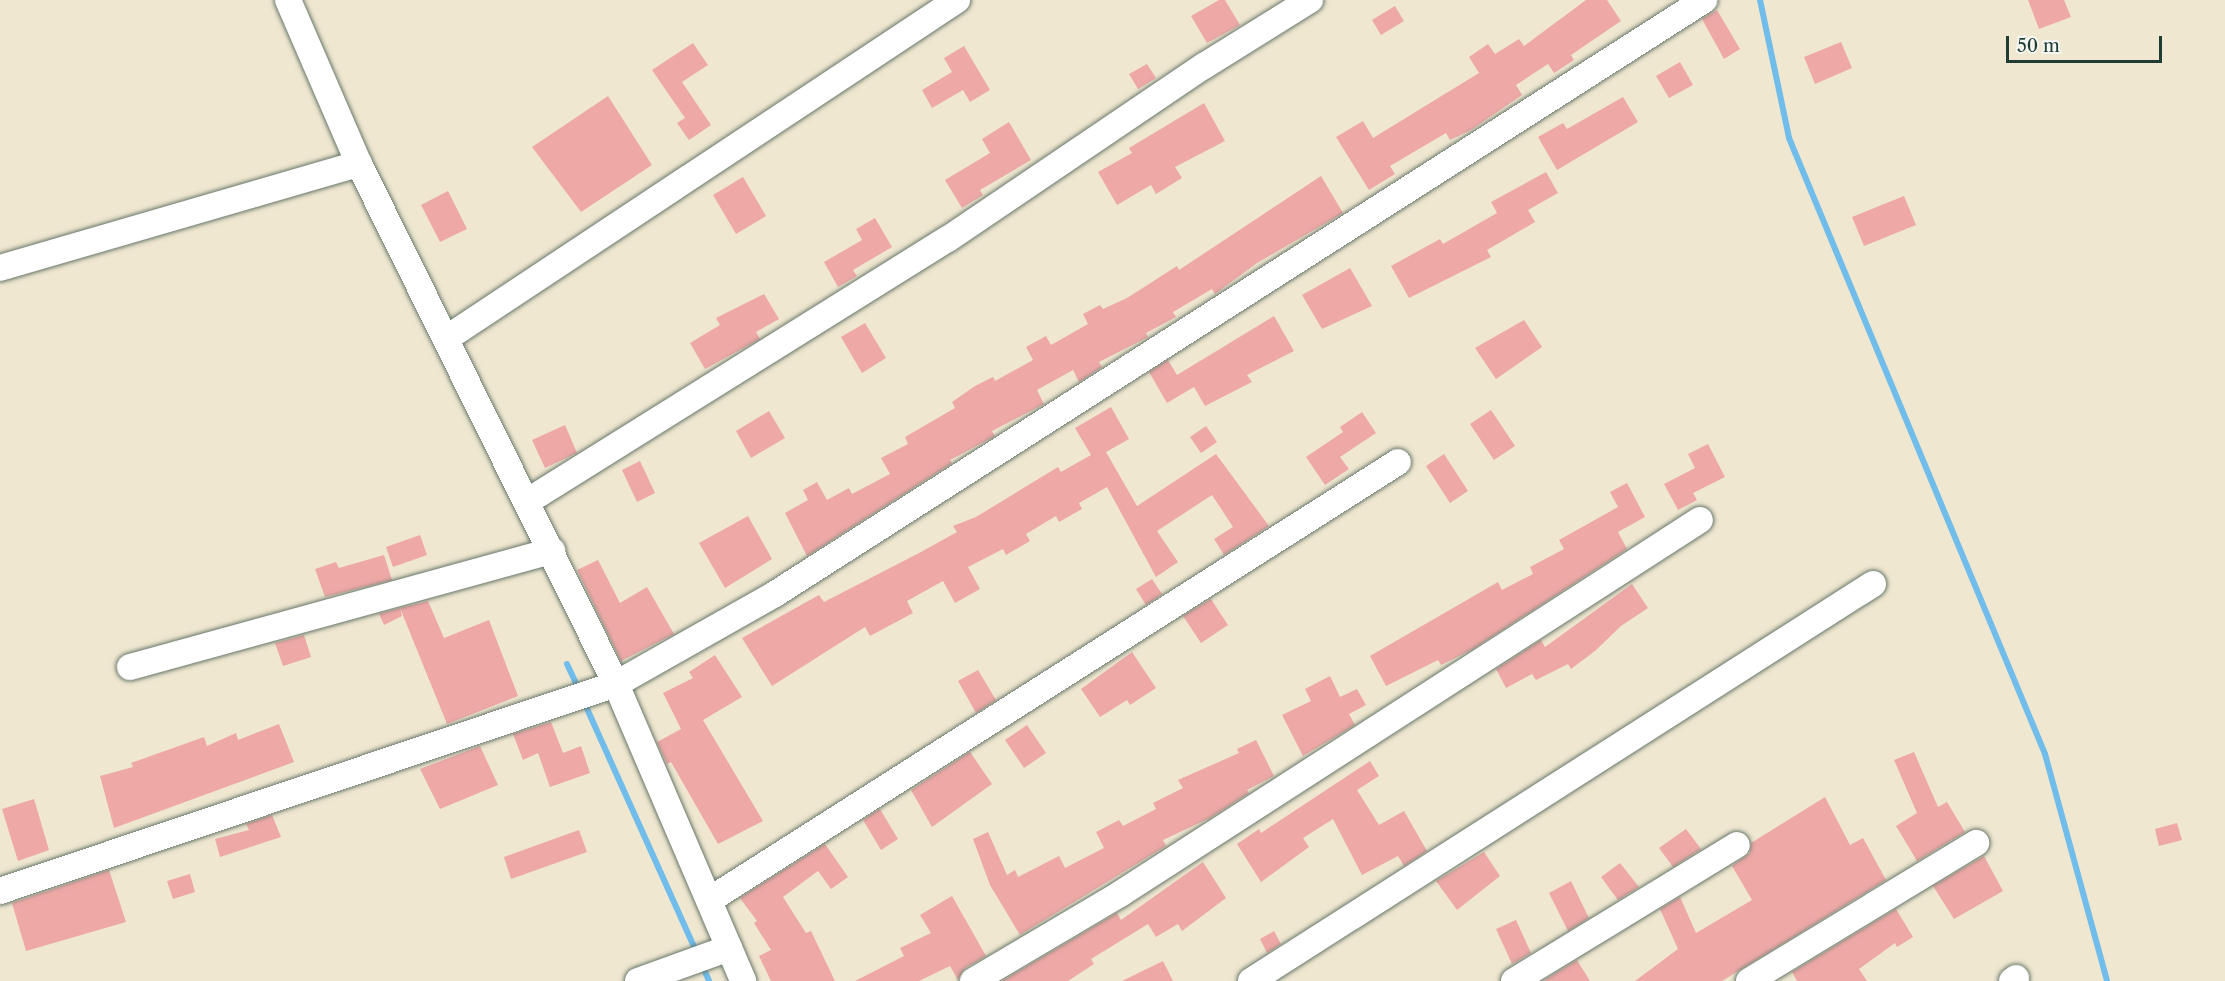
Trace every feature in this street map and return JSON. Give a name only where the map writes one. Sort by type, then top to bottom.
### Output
[{"type":"street","points":[[288,0],[359,164],[552,551],[595,691],[711,899],[721,951],[743,981]]},
{"type":"street","points":[[447,338],[957,0]]},
{"type":"street","points":[[528,501],[948,239],[1204,66],[1310,0]]},
{"type":"street","points":[[0,891],[595,691],[795,582],[1704,0]]},
{"type":"street","points":[[0,268],[359,164]]},
{"type":"street","points":[[711,899],[1398,462]]},
{"type":"street","points":[[973,981],[1120,894],[1700,520]]},
{"type":"street","points":[[130,668],[552,551]]},
{"type":"street","points":[[1251,981],[1873,584]]},
{"type":"street","points":[[1749,981],[1976,843]]},
{"type":"street","points":[[1514,981],[1737,845]]},
{"type":"street","points":[[638,981],[721,951]]},
{"type":"building","points":[[1219,0],[1225,0],[1240,25],[1207,43],[1191,16]]},
{"type":"building","points":[[1586,0],[1607,0],[1621,21],[1571,55],[1574,60],[1554,73],[1548,64],[1516,85],[1522,95],[1471,130],[1450,140],[1446,133],[1390,166],[1395,174],[1369,190],[1336,137],[1363,121],[1373,138],[1479,73],[1469,57],[1488,44],[1495,54],[1519,39],[1524,46]]},
{"type":"building","points":[[2028,0],[2064,0],[2071,17],[2039,29]]},
{"type":"building","points":[[1395,6],[1404,21],[1381,35],[1372,20]]},
{"type":"building","points":[[1717,10],[1740,49],[1724,59],[1702,19]]},
{"type":"building","points":[[1841,42],[1852,68],[1815,84],[1804,57]]},
{"type":"building","points":[[693,43],[708,65],[682,82],[711,125],[689,140],[677,123],[685,118],[652,70]]},
{"type":"building","points":[[964,46],[990,90],[970,102],[963,90],[932,108],[922,90],[952,72],[944,58]]},
{"type":"building","points":[[1680,62],[1693,85],[1669,98],[1656,76]]},
{"type":"building","points":[[1147,64],[1156,78],[1138,89],[1129,74]]},
{"type":"building","points":[[608,96],[652,165],[581,212],[532,147]]},
{"type":"building","points":[[1623,97],[1638,122],[1557,170],[1538,137],[1563,123],[1567,129]]},
{"type":"building","points":[[1204,103],[1225,141],[1175,167],[1182,178],[1156,194],[1151,185],[1117,205],[1098,172],[1132,153],[1129,148]]},
{"type":"building","points":[[1009,122],[1031,160],[980,190],[983,195],[962,208],[945,180],[990,153],[982,139]]},
{"type":"building","points":[[1546,172],[1558,193],[1528,210],[1535,222],[1487,250],[1491,257],[1409,298],[1391,266],[1440,239],[1443,244],[1497,213],[1491,202]]},
{"type":"building","points":[[1321,176],[1343,213],[1257,263],[1215,294],[1212,289],[1173,312],[1176,317],[1146,333],[1148,337],[1099,362],[1102,367],[1079,382],[1073,370],[1037,390],[1044,404],[992,431],[995,436],[950,460],[952,463],[807,556],[785,513],[808,500],[803,490],[817,482],[827,500],[849,488],[852,494],[890,474],[881,458],[908,444],[905,437],[955,408],[952,402],[975,386],[993,377],[995,381],[1033,360],[1026,347],[1046,336],[1051,345],[1088,324],[1083,314],[1100,305],[1103,309],[1127,298],[1177,266],[1179,270]]},
{"type":"building","points":[[743,177],[766,216],[736,234],[713,195]]},
{"type":"building","points":[[448,191],[467,229],[440,242],[421,205]]},
{"type":"building","points":[[1904,196],[1916,225],[1864,246],[1852,217]]},
{"type":"building","points":[[875,218],[892,247],[853,270],[857,276],[838,287],[824,262],[862,240],[856,229]]},
{"type":"building","points":[[1350,268],[1372,306],[1322,329],[1302,295]]},
{"type":"building","points":[[764,294],[779,319],[756,332],[760,339],[705,369],[690,343],[720,325],[716,318]]},
{"type":"building","points":[[1274,316],[1294,351],[1247,375],[1252,382],[1205,406],[1194,387],[1167,403],[1149,372],[1168,360],[1177,375]]},
{"type":"building","points":[[1524,320],[1542,347],[1496,379],[1475,348]]},
{"type":"building","points":[[865,323],[886,358],[862,373],[841,337]]},
{"type":"building","points":[[1111,407],[1129,439],[1106,452],[1137,506],[1216,454],[1269,526],[1224,555],[1214,539],[1233,527],[1212,495],[1157,531],[1178,562],[1156,577],[1107,487],[1079,503],[1082,509],[1059,522],[1056,516],[1026,534],[1030,541],[1006,555],[1003,549],[968,567],[980,589],[955,603],[943,581],[907,601],[913,613],[870,636],[865,627],[772,686],[742,638],[819,595],[824,602],[921,552],[957,532],[953,526],[976,517],[1058,467],[1061,472],[1091,455],[1075,428]]},
{"type":"building","points":[[1491,410],[1515,446],[1494,460],[1470,424]]},
{"type":"building","points":[[769,411],[785,438],[751,458],[736,431]]},
{"type":"building","points":[[1362,412],[1376,433],[1340,457],[1349,469],[1325,485],[1306,457],[1343,432],[1340,427]]},
{"type":"building","points":[[565,425],[577,453],[545,468],[532,440]]},
{"type":"building","points":[[1206,426],[1217,442],[1201,453],[1190,437]]},
{"type":"building","points":[[1708,444],[1725,477],[1693,493],[1697,500],[1678,510],[1664,484],[1695,468],[1688,454]]},
{"type":"building","points":[[1444,454],[1468,491],[1450,503],[1426,466]]},
{"type":"building","points":[[640,461],[655,493],[637,502],[622,470]]},
{"type":"building","points":[[1627,483],[1645,517],[1618,532],[1627,549],[1473,649],[1441,665],[1438,660],[1386,686],[1370,656],[1498,582],[1502,590],[1533,574],[1530,567],[1564,549],[1559,540],[1618,507],[1610,492]]},
{"type":"building","points":[[748,516],[772,559],[725,588],[699,543]]},
{"type":"building","points":[[420,535],[427,555],[393,567],[386,547]]},
{"type":"building","points":[[384,555],[392,580],[325,597],[315,569],[336,562],[339,568]]},
{"type":"building","points":[[598,560],[620,603],[647,587],[674,634],[621,661],[577,570]]},
{"type":"building","points":[[1152,579],[1162,594],[1146,605],[1136,589]]},
{"type":"building","points":[[1632,584],[1648,608],[1621,626],[1595,651],[1571,669],[1568,664],[1536,680],[1532,674],[1506,688],[1496,669],[1541,640],[1545,647]]},
{"type":"building","points":[[1211,599],[1228,625],[1201,643],[1183,616]]},
{"type":"building","points":[[428,601],[444,638],[489,620],[518,696],[447,724],[400,608]]},
{"type":"building","points":[[400,608],[402,616],[384,625],[379,614]]},
{"type":"building","points":[[304,635],[311,657],[283,666],[275,643]]},
{"type":"building","points":[[1132,652],[1156,688],[1130,705],[1127,700],[1100,717],[1081,689]]},
{"type":"building","points":[[715,655],[742,697],[703,720],[763,821],[718,844],[671,762],[667,764],[657,742],[681,729],[663,693],[693,678],[689,672]]},
{"type":"building","points":[[978,670],[996,700],[976,713],[958,681]]},
{"type":"building","points":[[1330,676],[1340,697],[1357,689],[1366,705],[1349,714],[1355,725],[1303,756],[1282,715],[1311,701],[1305,689]]},
{"type":"building","points":[[551,722],[563,753],[581,746],[590,773],[550,787],[538,753],[523,760],[513,734]]},
{"type":"building","points":[[279,724],[294,762],[114,828],[100,776],[133,767],[131,763],[204,737],[207,746],[236,733],[238,740]]},
{"type":"building","points":[[1027,725],[1046,753],[1024,768],[1005,740]]},
{"type":"building","points":[[1256,740],[1274,776],[1247,790],[1249,793],[1210,818],[1163,840],[1166,846],[1020,935],[990,885],[973,839],[988,832],[1007,875],[1015,870],[1018,877],[1059,856],[1065,868],[1104,848],[1096,832],[1119,820],[1123,826],[1156,809],[1153,803],[1183,788],[1178,780],[1239,753],[1237,749]]},
{"type":"building","points":[[480,746],[498,785],[440,809],[420,769]]},
{"type":"building","points":[[970,752],[992,784],[932,827],[911,790]]},
{"type":"building","points":[[1914,752],[1938,807],[1947,802],[1965,832],[1917,861],[1896,826],[1917,813],[1894,760]]},
{"type":"building","points":[[1370,761],[1379,776],[1357,790],[1379,825],[1404,811],[1427,851],[1404,866],[1398,856],[1362,875],[1333,819],[1303,838],[1309,847],[1261,882],[1237,844],[1259,829],[1261,833]]},
{"type":"building","points":[[1825,797],[1850,845],[1863,838],[1886,880],[1722,981],[1635,981],[1678,949],[1660,909],[1680,897],[1696,933],[1752,900],[1732,866],[1750,853],[1751,843]]},
{"type":"building","points":[[34,799],[49,850],[18,861],[2,809]]},
{"type":"building","points":[[880,809],[898,839],[881,850],[863,820]]},
{"type":"building","points":[[272,815],[281,837],[220,857],[215,839],[249,830],[246,824]]},
{"type":"building","points":[[2177,823],[2182,840],[2159,846],[2155,829]]},
{"type":"building","points":[[1686,829],[1701,849],[1673,867],[1659,848]]},
{"type":"building","points":[[579,830],[587,852],[511,879],[504,857]]},
{"type":"building","points":[[825,844],[848,877],[831,889],[818,871],[783,897],[806,933],[811,931],[835,981],[771,981],[759,956],[771,950],[754,923],[757,921],[740,898]]},
{"type":"building","points":[[1484,852],[1500,876],[1457,910],[1436,881]]},
{"type":"building","points":[[1984,856],[2003,891],[1954,919],[1933,886]]},
{"type":"building","points":[[1203,862],[1226,898],[1182,931],[1178,924],[1156,937],[1148,924],[1091,959],[1094,964],[1068,981],[1002,981],[1117,913],[1121,920]]},
{"type":"building","points":[[1620,863],[1639,887],[1618,900],[1601,877]]},
{"type":"building","points":[[109,870],[126,922],[26,951],[12,903]]},
{"type":"building","points":[[190,874],[195,892],[173,899],[167,881]]},
{"type":"building","points":[[1571,881],[1589,918],[1568,931],[1549,893]]},
{"type":"building","points":[[952,896],[986,956],[965,968],[958,980],[950,966],[919,981],[855,981],[904,956],[900,948],[931,933],[920,915]]},
{"type":"building","points":[[1896,909],[1913,937],[1897,947],[1895,943],[1859,969],[1867,981],[1797,981],[1792,972]]},
{"type":"building","points":[[1516,920],[1531,953],[1512,964],[1496,929]]},
{"type":"building","points":[[1274,931],[1281,944],[1267,953],[1260,939]]},
{"type":"building","points":[[1577,960],[1590,981],[1543,981]]},
{"type":"building","points":[[1163,961],[1173,981],[1122,981]]},
{"type":"waterway","points":[[1760,0],[1789,138],[2045,754],[2107,981]]},
{"type":"waterway","points":[[567,664],[579,690]]},
{"type":"waterway","points":[[584,702],[697,953]]},
{"type":"waterway","points":[[702,965],[709,981]]}]
